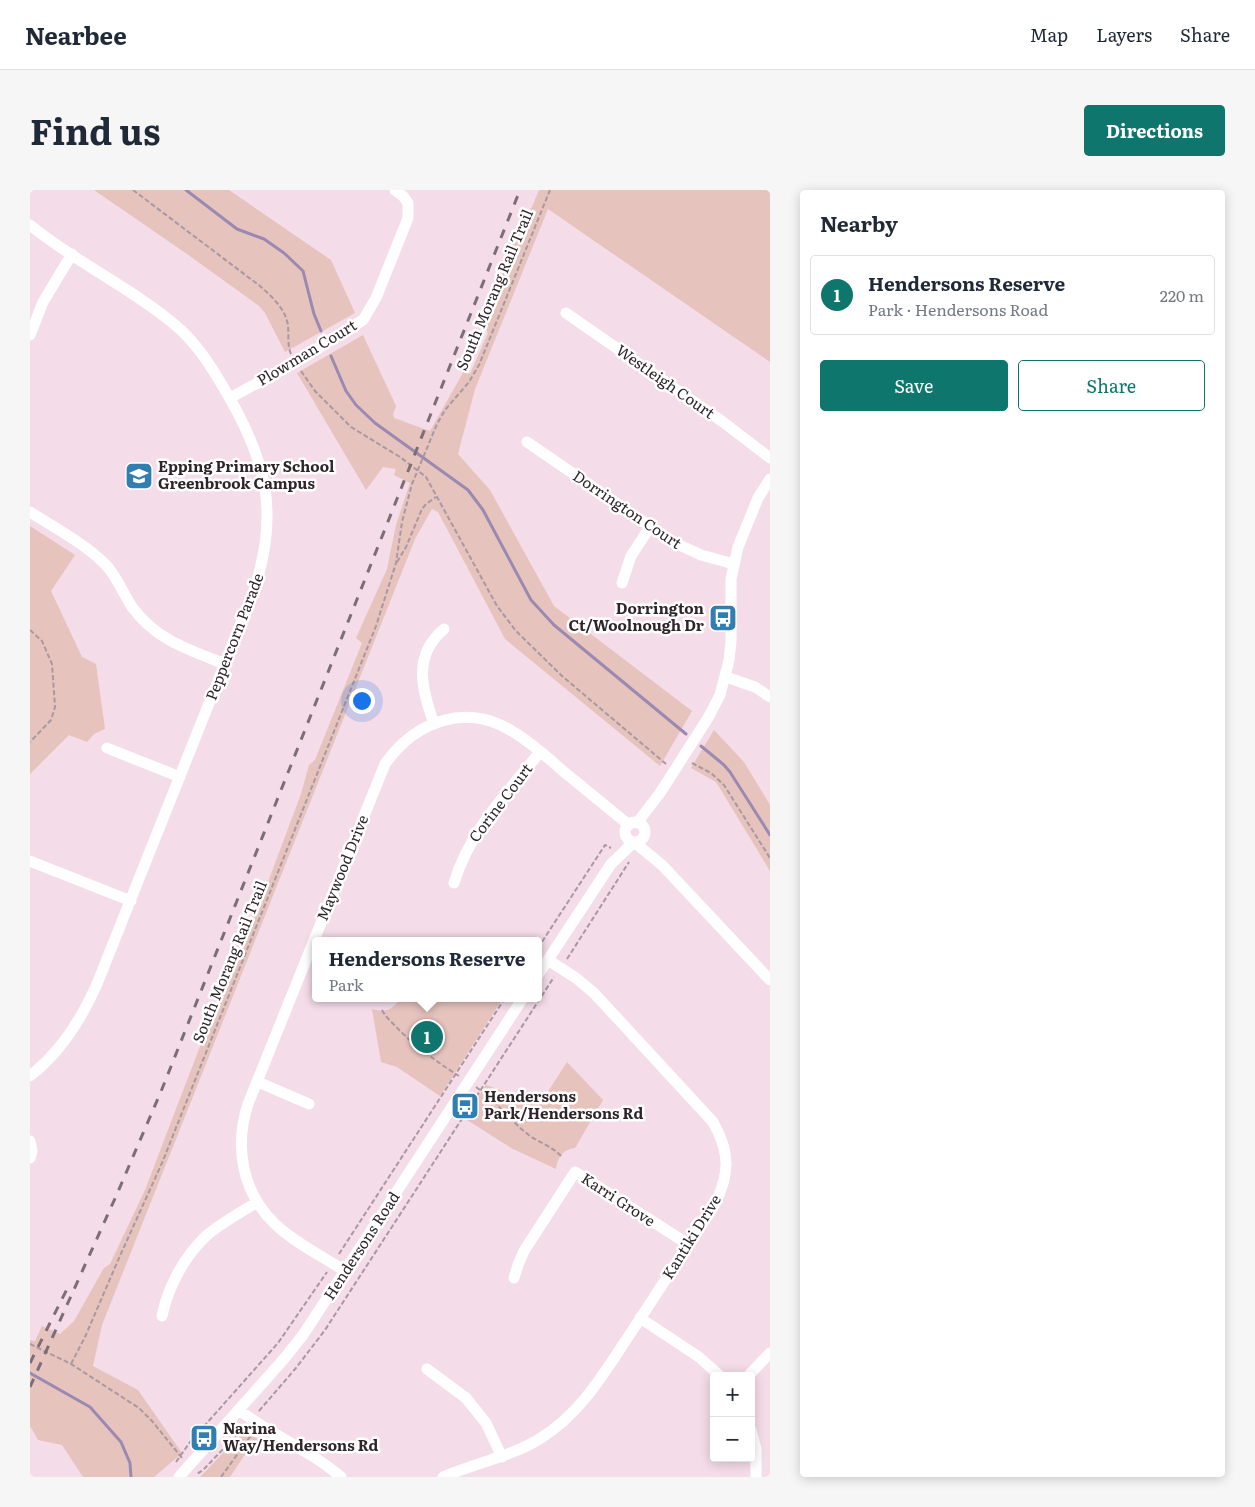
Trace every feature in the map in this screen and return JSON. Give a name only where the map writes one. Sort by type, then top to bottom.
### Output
[{"type":"street","name":"Plowman Court","points":[[230,398],[296,362],[363,320],[374,302],[408,218],[408,203],[395,190]]},
{"type":"street","name":"Peppercorn Parade","points":[[30,225],[175,324],[204,356],[230,398],[252,441],[260,464],[264,484],[267,526],[259,576],[97,984],[82,1017],[58,1050],[30,1076]]},
{"type":"street","points":[[30,335],[42,302],[72,254]]},
{"type":"street","name":"Westleigh Court","points":[[566,313],[723,422],[766,455],[770,467]]},
{"type":"street","name":"Dorrington Court","points":[[527,442],[650,527],[686,549],[701,556],[734,564]]},
{"type":"street","points":[[542,969],[660,793],[711,713],[726,677],[732,641],[731,595],[734,564],[738,547],[751,514],[770,479]]},
{"type":"street","points":[[751,514],[770,494]]},
{"type":"street","points":[[30,512],[103,562],[140,618],[159,635],[225,664]]},
{"type":"street","points":[[622,583],[631,556],[650,527]]},
{"type":"street","points":[[434,724],[423,692],[422,668],[431,644],[444,629]]},
{"type":"street","points":[[726,677],[755,687],[770,697]]},
{"type":"street","name":"Maywood Drive","points":[[321,937],[385,764],[406,739],[434,724],[456,718],[484,720],[499,724],[514,732],[636,829]]},
{"type":"street","points":[[107,748],[180,777]]},
{"type":"street","name":"Corine Court","points":[[454,883],[463,857],[481,827],[540,752]]},
{"type":"street","points":[[636,829],[627,838],[662,865]]},
{"type":"street","points":[[636,829],[662,865],[770,980]]},
{"type":"street","points":[[611,864],[634,842]]},
{"type":"street","points":[[30,860],[131,901]]},
{"type":"street","name":"Kantiki Drive","points":[[443,1477],[526,1447],[560,1425],[577,1409],[591,1392],[715,1204],[725,1179],[727,1164],[720,1135],[704,1110],[594,993],[576,978],[548,960]]},
{"type":"street","name":"Maywood Drive","points":[[311,963],[244,1116],[241,1146],[243,1166],[248,1184],[257,1202],[277,1225],[345,1271]]},
{"type":"street","name":"Hendersons Road","points":[[179,1477],[294,1346],[520,1002]]},
{"type":"street","points":[[258,1082],[309,1104]]},
{"type":"street","points":[[30,1141],[32,1151],[30,1158]]},
{"type":"street","name":"Karri Grove","points":[[514,1278],[524,1251],[575,1172],[688,1244]]},
{"type":"street","points":[[162,1316],[170,1288],[198,1244],[216,1228],[257,1202]]},
{"type":"street","points":[[640,1318],[699,1357],[716,1372]]},
{"type":"street","points":[[752,1372],[770,1353]]},
{"type":"street","points":[[427,1369],[454,1387],[476,1410],[486,1423],[502,1457]]},
{"type":"street","points":[[242,1407],[277,1434],[341,1477]]},
{"type":"street","points":[[755,1446],[756,1477]]},
{"type":"path","name":"South Morang Rail Trail","points":[[71,1364],[162,1163],[376,626],[396,563],[402,522],[412,484],[433,432],[445,410],[469,382],[479,365],[550,190]]},
{"type":"path","name":"South Morang Rail Trail","points":[[396,563],[406,547],[422,509],[436,497]]},
{"type":"path","points":[[466,548],[497,606],[516,631],[562,676],[664,762]]},
{"type":"path","points":[[30,630],[42,641],[49,655],[53,674],[55,701],[54,714],[51,720],[30,742]]},
{"type":"path","points":[[690,762],[711,773],[724,785],[770,858]]},
{"type":"path","points":[[180,1456],[190,1442],[278,1343],[333,1263],[502,1002]]},
{"type":"path","points":[[30,1344],[71,1364],[139,1408],[180,1456],[200,1473],[242,1429],[252,1434],[221,1477]]},
{"type":"shaded area","points":[[94,190],[229,190],[331,260],[355,313],[285,352],[265,313],[259,306]]},
{"type":"shaded area","points":[[539,190],[770,190],[770,362],[548,209],[475,389],[458,454],[490,490],[554,606],[692,711],[660,766],[505,639],[438,512],[432,509],[415,539],[102,1325],[93,1366],[138,1390],[182,1453],[154,1477],[83,1477],[62,1445],[38,1440],[30,1426],[30,1340],[35,1341],[42,1326],[60,1334],[74,1321],[104,1268],[110,1264],[145,1190],[199,1049],[268,882],[301,794],[309,765],[315,760],[362,643],[356,638],[387,569],[396,525],[410,483],[394,475],[396,469],[383,467],[366,490],[297,373],[363,335],[396,406],[393,414],[394,418],[430,431],[464,371],[470,374],[488,333],[485,326],[496,297],[498,285],[521,224],[532,207]]},
{"type":"shaded area","points":[[30,526],[75,555],[51,591],[82,657],[96,664],[105,729],[94,734],[87,742],[69,735],[30,774]]},
{"type":"shaded area","points":[[714,730],[744,762],[770,805],[770,871],[716,782],[691,768]]},
{"type":"shaded area","points":[[398,1002],[500,1002],[440,1096],[397,1067],[381,1062],[372,1009],[381,1011],[392,1008]]},
{"type":"shaded area","points":[[567,1062],[603,1100],[575,1148],[567,1150],[561,1155],[556,1169],[511,1148],[464,1118],[486,1085],[540,1104]]},
{"type":"shaded area","points":[[242,1433],[260,1440],[254,1441],[230,1477],[200,1477]]},
{"type":"waterway","points":[[186,190],[237,229],[264,239],[284,253],[303,271],[314,314],[321,331]]},
{"type":"waterway","points":[[331,356],[346,391],[356,405],[375,423],[468,490],[483,510],[531,600],[554,625],[686,734]]},
{"type":"waterway","points":[[701,746],[730,772],[770,835]]},
{"type":"waterway","points":[[30,1373],[90,1407],[121,1442],[130,1463],[131,1477]]},
{"type":"railway","points":[[30,1387],[162,1089],[520,190]]},
{"type":"railway","points":[[30,1363],[68,1287]]},
{"type":"place","name":"Epping Primary School Greenbrook Campus","points":[[139,476]]},
{"type":"place","name":"Dorrington Ct/Woolnough Dr","points":[[723,618]]},
{"type":"place","name":"Hendersons Reserve","points":[[427,1037]]},
{"type":"place","name":"Hendersons Park/Hendersons Rd","points":[[465,1106]]},
{"type":"place","name":"Narina Way/Hendersons Rd","points":[[204,1438]]}]
